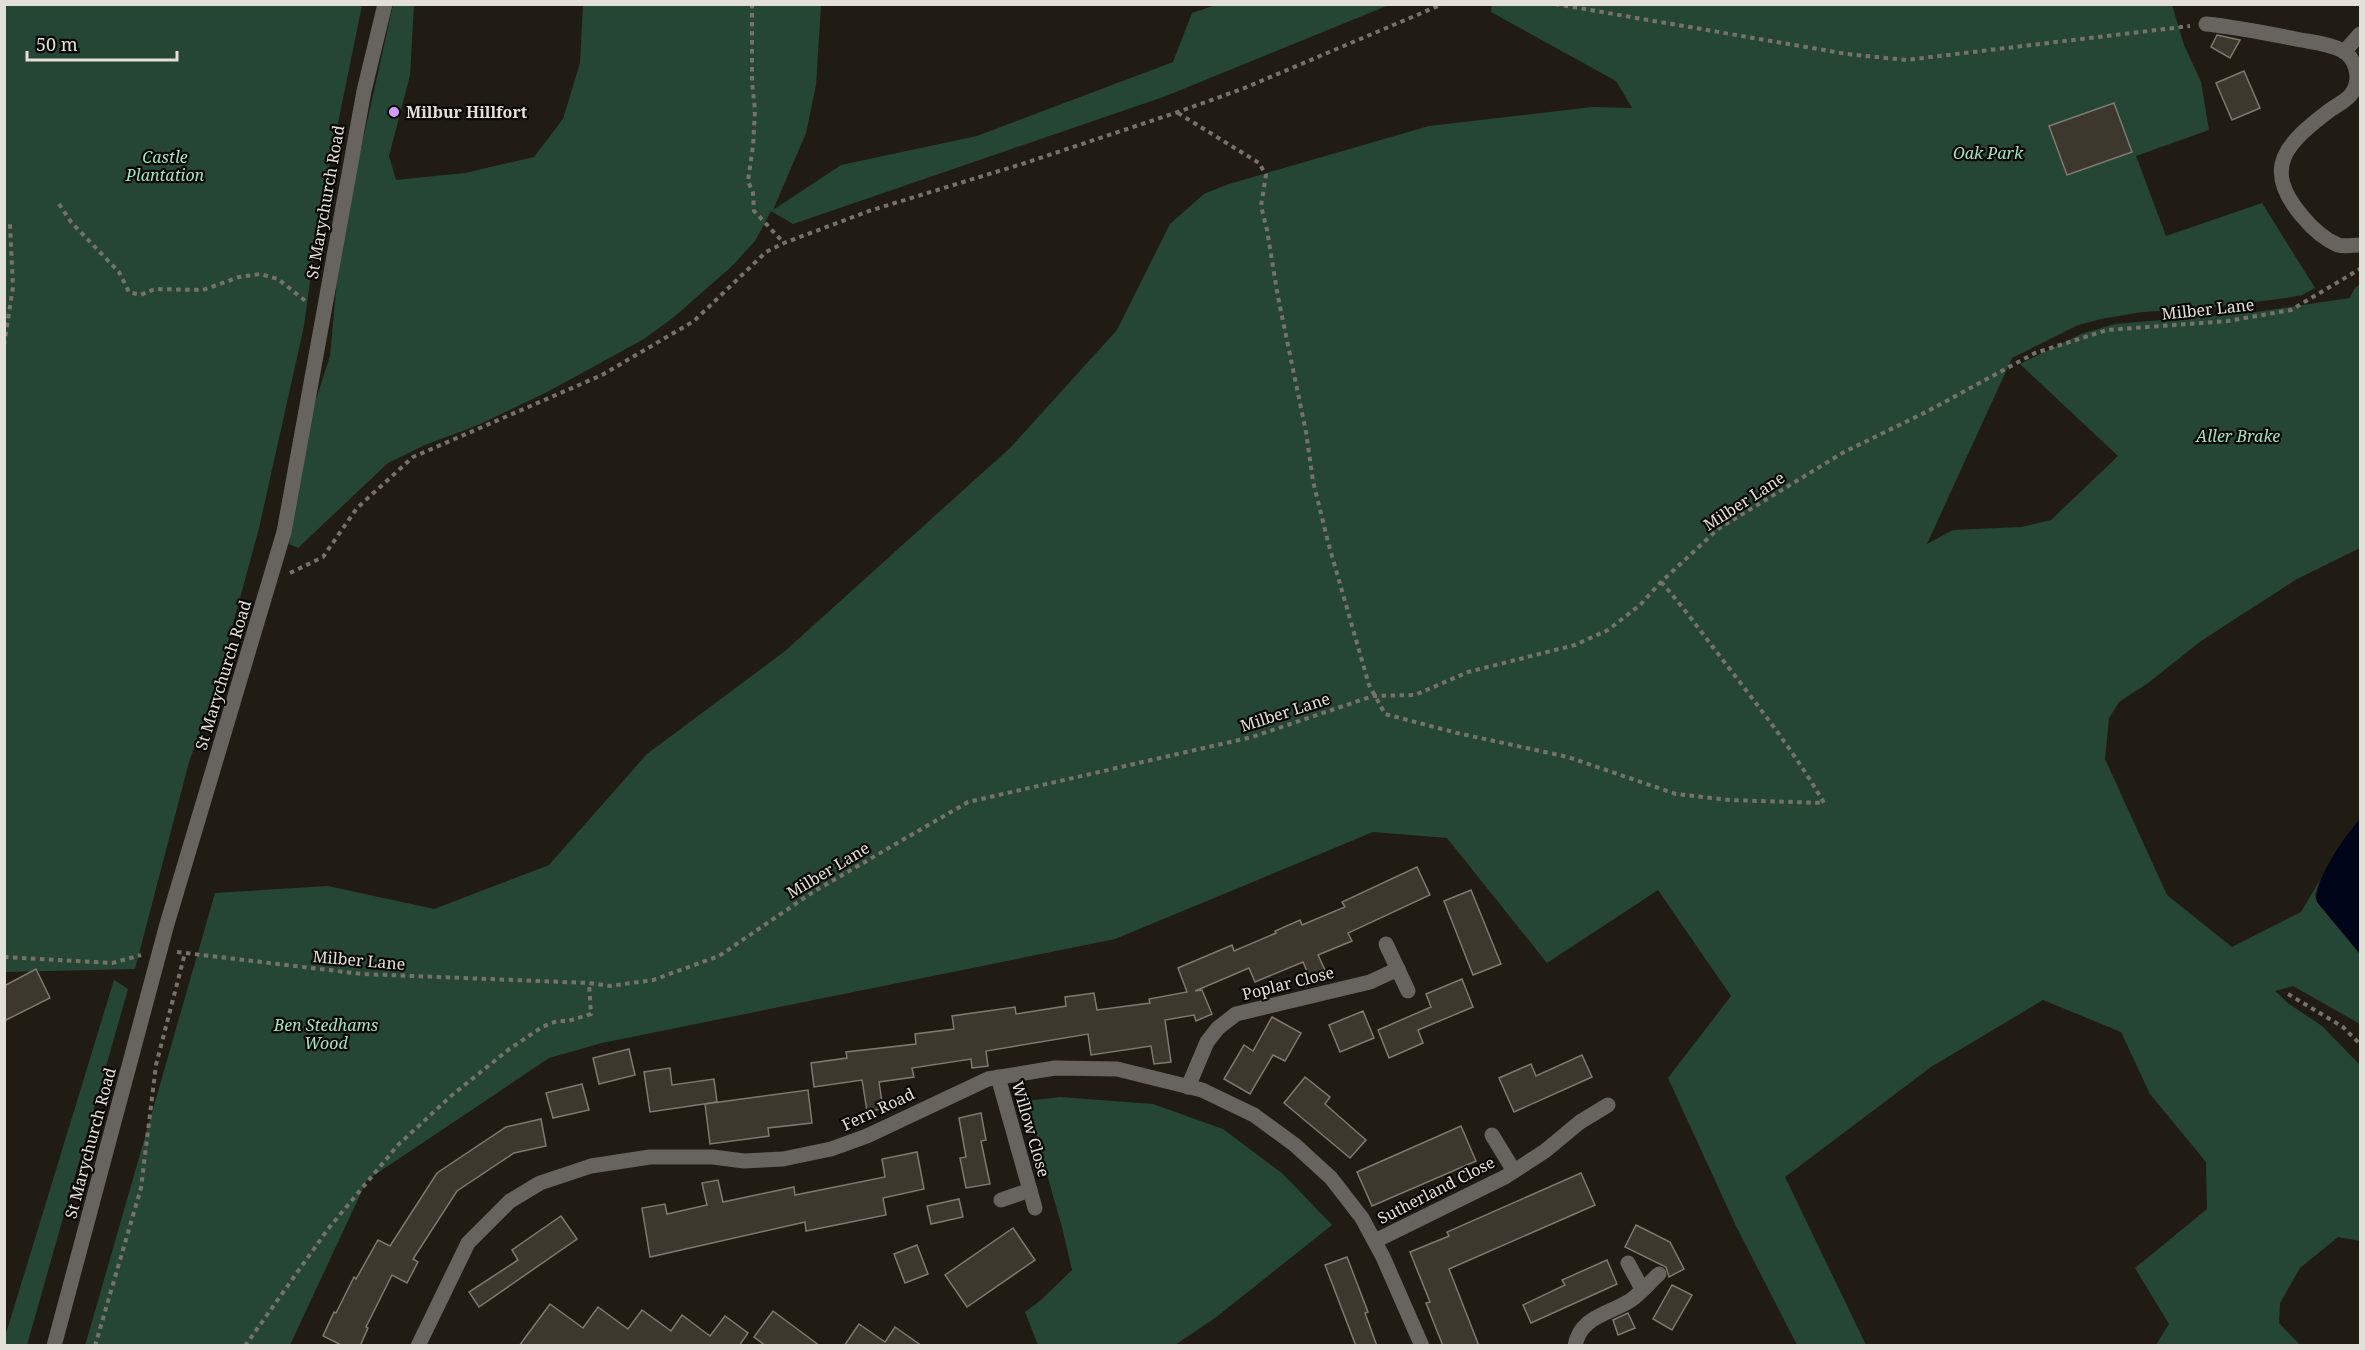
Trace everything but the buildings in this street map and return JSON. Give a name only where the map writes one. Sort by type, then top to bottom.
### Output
[{"type":"street","name":"St Marychurch Road","points":[[54,1346],[160,950],[284,532],[364,91],[384,4]]},
{"type":"street","points":[[2206,24],[2235,27],[2316,43],[2344,52],[2349,56],[2357,68],[2357,79],[2352,94],[2304,130],[2286,152],[2280,170],[2290,202],[2313,229],[2338,245],[2361,245]]},
{"type":"street","points":[[2344,52],[2361,34]]},
{"type":"street","points":[[1386,944],[1408,991]]},
{"type":"street","name":"Poplar Close","points":[[1188,1087],[1207,1042],[1218,1028],[1236,1014],[1370,982],[1398,969]]},
{"type":"street","name":"Fern Road","points":[[423,1344],[468,1243],[510,1201],[540,1183],[591,1166],[650,1157],[783,1160],[831,1149],[867,1136],[988,1079],[1055,1068],[1118,1070],[1202,1090],[1254,1115],[1295,1145],[1330,1178],[1362,1218],[1375,1241],[1422,1346]]},
{"type":"street","name":"Willow Close","points":[[998,1077],[1035,1208]]},
{"type":"street","name":"Sutherland Close","points":[[1375,1241],[1514,1171],[1608,1104]]},
{"type":"street","name":"Sutherland Close","points":[[1492,1135],[1514,1171]]},
{"type":"street","name":"Willow Close","points":[[1001,1200],[1030,1190]]},
{"type":"street","points":[[1628,1263],[1642,1289]]},
{"type":"street","points":[[1575,1346],[1576,1335],[1590,1319],[1630,1300],[1659,1274]]},
{"type":"path","points":[[752,4],[752,82],[755,110],[748,181],[753,193],[754,211],[784,243]]},
{"type":"path","points":[[271,574],[294,572],[323,557],[357,508],[413,458],[602,375],[694,321],[766,252],[784,243],[869,212],[1025,163],[1242,89],[1443,4]]},
{"type":"path","points":[[1555,4],[1847,54],[1906,60],[2206,24]]},
{"type":"path","points":[[1178,112],[1259,163],[1266,175],[1261,206],[1283,329],[1306,432],[1313,481],[1328,542],[1373,696],[1385,714],[1421,725],[1568,758],[1676,794],[1729,800],[1824,803],[1793,754],[1744,686],[1691,616],[1661,582]]},
{"type":"path","points":[[59,204],[71,222],[119,272],[129,292],[140,295],[155,290],[203,290],[239,277],[260,274],[278,279],[323,313]]},
{"type":"path","points":[[4,345],[13,287],[10,224]]},
{"type":"path","name":"Milber Lane","points":[[160,950],[362,974],[589,983],[610,986],[653,980],[719,956],[813,892],[968,802],[1252,737],[1373,696],[1415,695],[1468,672],[1575,645],[1608,630],[1640,605],[1661,582],[1718,529],[1844,452],[1956,397],[2035,353],[2107,330],[2228,321],[2291,310],[2361,269]]},
{"type":"path","points":[[4,957],[112,963],[160,950]]},
{"type":"path","points":[[95,1346],[141,1188],[156,1065],[185,953]]},
{"type":"path","points":[[245,1346],[328,1229],[399,1145],[451,1096],[508,1050],[542,1027],[557,1021],[568,1021],[591,1014],[589,983]]},
{"type":"path","points":[[2288,993],[2343,1027],[2361,1044]]},
{"type":"green space","points":[[1219,4],[1389,5],[1166,96],[793,224],[771,211],[755,241],[731,267],[674,317],[644,339],[549,391],[478,425],[425,445],[388,463],[298,548],[289,544],[306,430],[330,356],[339,259],[348,208],[393,5],[414,5],[410,75],[389,156],[396,180],[465,173],[534,157],[563,119],[580,63],[583,5],[821,5],[816,85],[806,133],[773,210],[841,165],[977,136],[1173,62],[1192,13]]},
{"type":"green space","name":"Castle Plantation","points":[[4,5],[362,5],[318,222],[304,326],[259,528],[214,694],[189,762],[135,969],[5,972]]},
{"type":"green space","points":[[1492,5],[2172,5],[2184,45],[2201,82],[2209,130],[2136,156],[2166,236],[2262,203],[2315,288],[2302,295],[2286,298],[2207,308],[2142,312],[2101,319],[2078,325],[2012,358],[1927,544],[1953,530],[2021,527],[2051,520],[2118,456],[2020,364],[2081,334],[2115,324],[2256,312],[2350,298],[2354,289],[2360,284],[2360,548],[2297,579],[2201,641],[2148,683],[2119,702],[2109,718],[2105,759],[2167,895],[2232,947],[2301,912],[2320,880],[2315,895],[2317,902],[2360,954],[2360,1024],[2293,986],[2275,991],[2289,1004],[2322,1026],[2360,1065],[2360,1241],[2338,1237],[2300,1268],[2280,1303],[2279,1323],[2300,1345],[2156,1345],[2169,1324],[2135,1268],[2207,1209],[2206,1162],[2150,1094],[2121,1032],[2043,1000],[1931,1067],[1785,1177],[1866,1345],[1797,1345],[1736,1226],[1668,1078],[1731,996],[1658,890],[1547,963],[1447,838],[1373,832],[1115,939],[602,1043],[549,1058],[367,1180],[290,1345],[85,1346],[215,893],[328,886],[434,909],[549,865],[647,754],[785,651],[1010,448],[1117,330],[1170,224],[1204,194],[1229,184],[1429,126],[1592,107],[1632,108],[1616,81],[1491,12]]},
{"type":"green space","points":[[114,980],[128,989],[27,1345],[5,1345],[5,1337]]},
{"type":"green space","points":[[1060,1097],[1153,1104],[1223,1129],[1283,1174],[1332,1225],[1215,1318],[1175,1345],[1038,1345],[1025,1312],[1072,1270],[1026,1101]]},
{"type":"water","points":[[2360,819],[2360,954],[2317,902],[2317,893],[2331,859]]},
{"type":"place","name":"Milbur Hillfort","points":[[394,112]]},
{"type":"park label","name":"Oak Park","points":[[1988,153]]},
{"type":"park label","name":"Aller Brake","points":[[2238,436]]},
{"type":"park label","name":"Ben Stedhams Wood","points":[[326,1034]]}]
